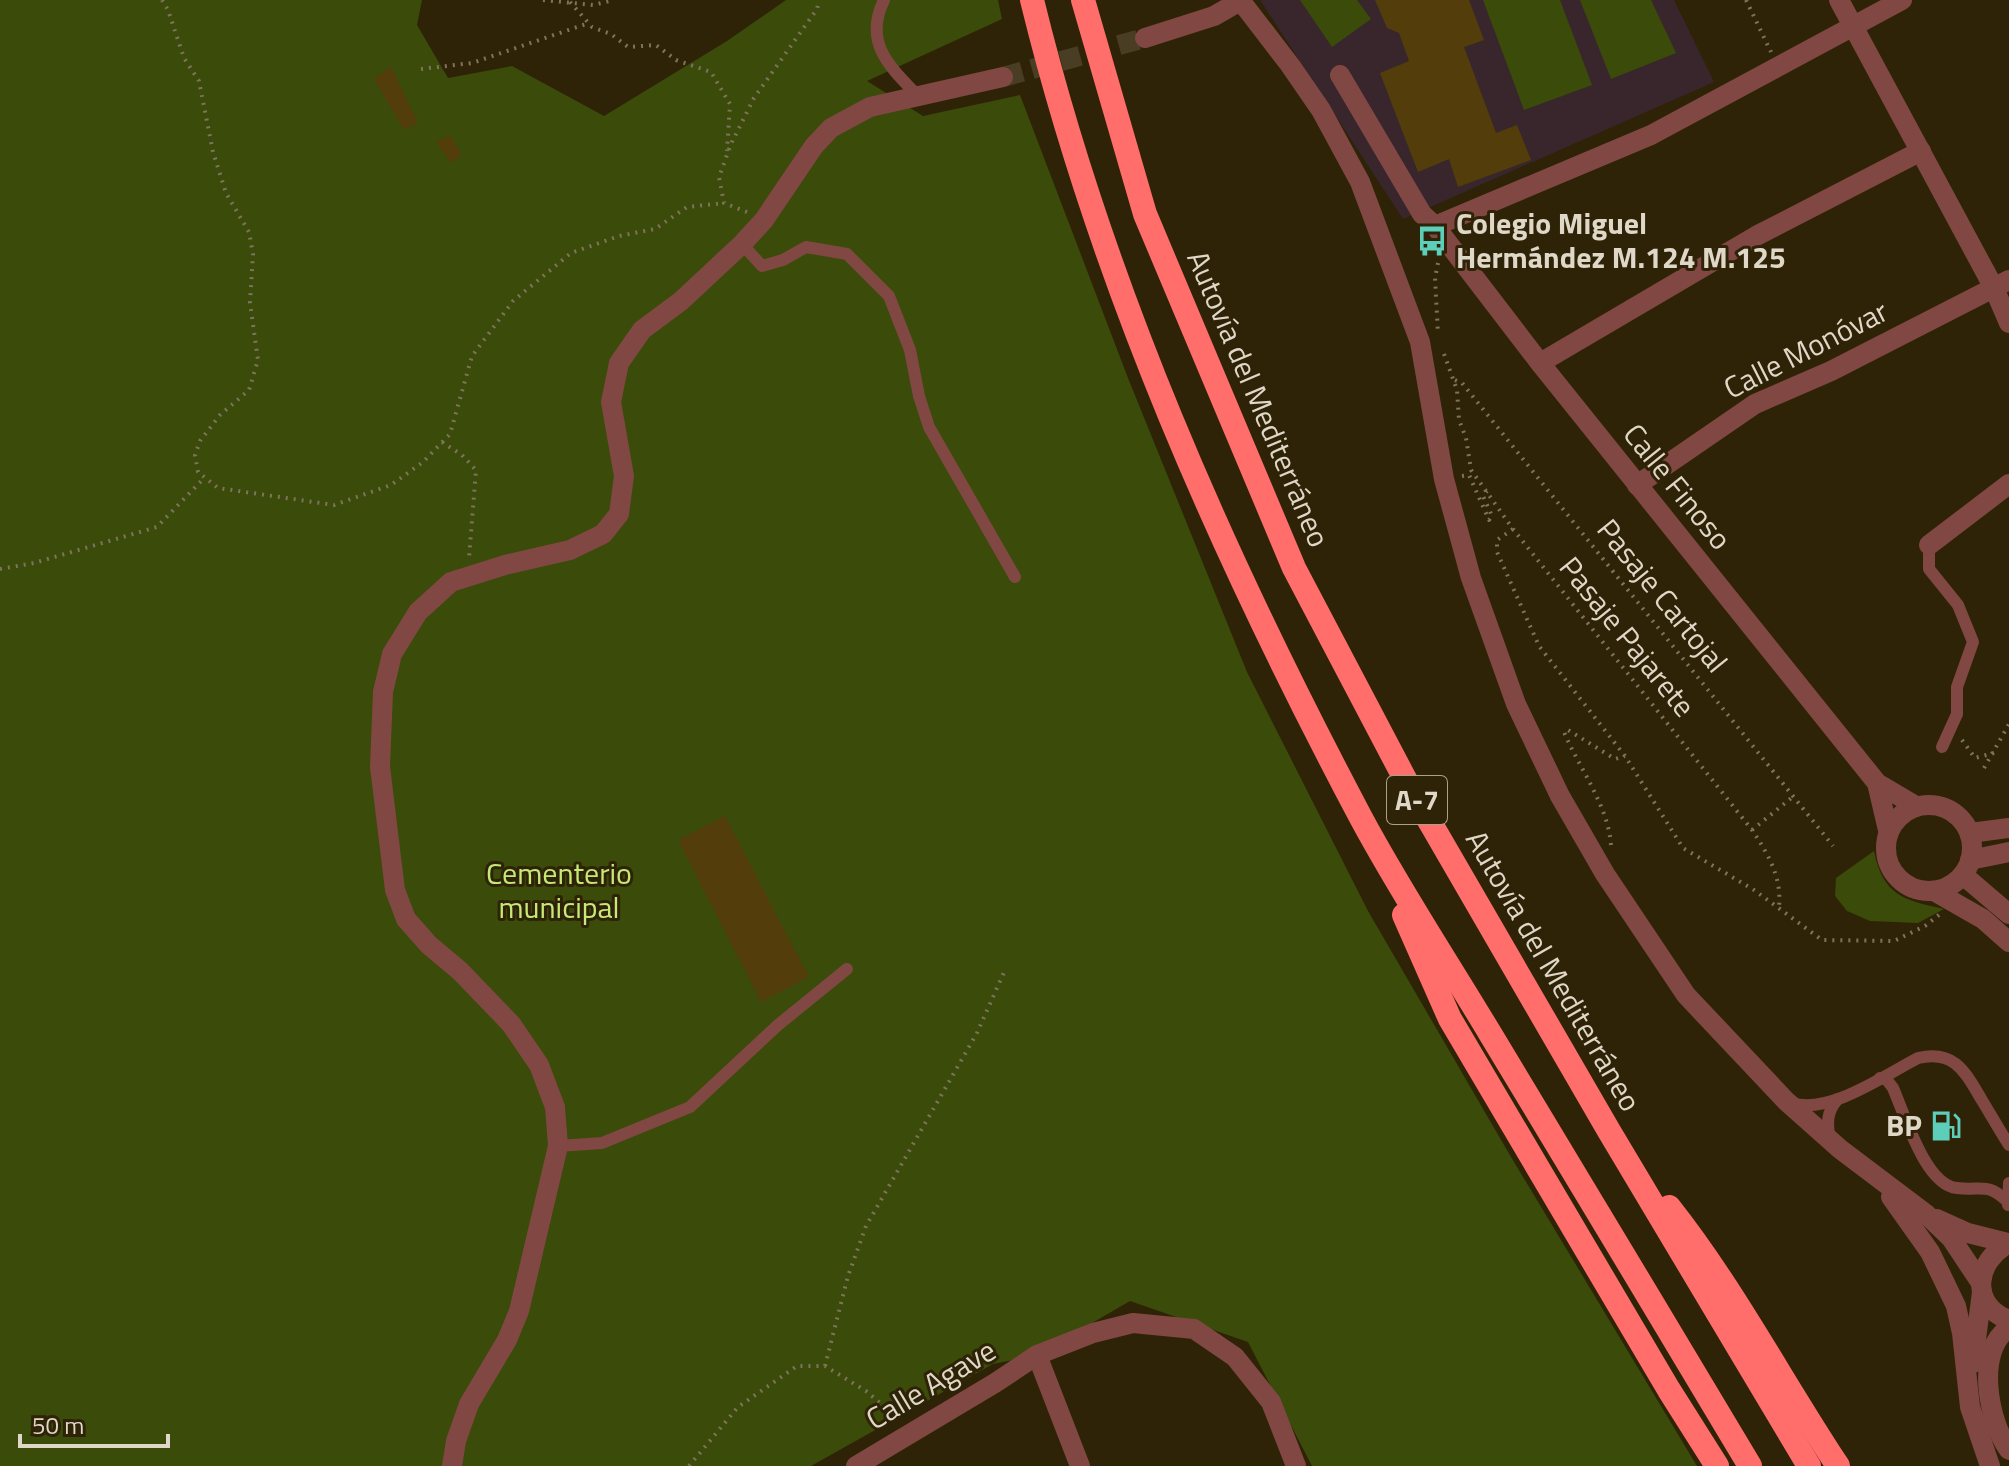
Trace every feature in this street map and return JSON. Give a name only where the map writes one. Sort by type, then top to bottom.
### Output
[{"type":"highway","name":"A-7","points":[[1032,0],[1060,106],[1099,228],[1174,430],[1250,595],[1362,819],[1750,1466]]},
{"type":"highway","name":"Autovía del Mediterráneo","points":[[1083,0],[1145,214],[1294,568],[1405,779],[1609,1131],[1809,1466]]},
{"type":"highway","points":[[1362,819],[1450,1019],[1717,1466]]},
{"type":"highway","points":[[1609,1131],[1704,1251],[1794,1400],[1838,1466]]},
{"type":"street","points":[[1145,38],[1214,16],[1240,0],[1321,110],[1360,182],[1420,342],[1444,479],[1471,578],[1516,704],[1560,796],[1605,874],[1686,995],[1786,1101],[1830,1141],[1926,1214],[1951,1238],[1993,1310],[2009,1320]]},
{"type":"street","points":[[1839,0],[1921,151],[2001,284],[2009,323]]},
{"type":"street","points":[[1428,220],[1651,135],[1902,0]]},
{"type":"street","name":"Calle Finoso","points":[[1340,75],[1428,220],[1540,363],[1877,783],[1916,806]]},
{"type":"street","points":[[452,1466],[456,1441],[469,1404],[507,1340],[519,1311],[558,1146],[555,1107],[539,1065],[511,1024],[406,919],[395,890],[380,767],[383,692],[392,654],[418,612],[451,582],[570,550],[603,534],[619,514],[624,476],[611,402],[619,363],[642,330],[681,301],[764,220],[805,158],[831,128],[870,107],[1003,77]]},
{"type":"street","points":[[1540,363],[1756,236],[1921,151]]},
{"type":"street","name":"Calle Monóvar","points":[[1637,485],[1755,404],[1831,371],[2001,284]]},
{"type":"street","points":[[1929,545],[2009,484]]},
{"type":"street","name":"Calle Finoso","points":[[1877,783],[1888,830]]},
{"type":"street","points":[[1939,900],[1967,867],[1972,846],[1970,833],[1964,821],[1942,806],[1916,806],[1904,811],[1888,830],[1886,856],[1890,869],[1909,887],[1939,900],[1983,919],[2009,942]]},
{"type":"street","points":[[1970,833],[2009,828]]},
{"type":"street","points":[[1967,867],[2009,852]]},
{"type":"street","points":[[1967,867],[2009,914]]},
{"type":"street","points":[[1873,1176],[1912,1225],[1950,1290],[1962,1333],[1973,1418],[1990,1466]]},
{"type":"street","points":[[1926,1214],[1968,1233],[2009,1243]]},
{"type":"street","points":[[1968,1387],[1987,1260],[1996,1250],[2009,1243]]},
{"type":"street","name":"Calle Agave","points":[[856,1466],[1037,1355],[1093,1333],[1133,1323],[1194,1329],[1235,1357],[1271,1402],[1296,1466]]},
{"type":"street","points":[[2009,1328],[1996,1339],[1989,1360],[1989,1392],[2002,1440],[2009,1450]]},
{"type":"street","points":[[1037,1355],[1080,1466]]},
{"type":"lane","points":[[884,0],[876,26],[883,55],[892,70],[918,96]]},
{"type":"lane","points":[[742,244],[762,266],[783,260],[806,247],[847,254],[889,296],[910,350],[929,427],[1015,577]]},
{"type":"lane","points":[[1929,545],[1929,569],[1958,605],[1973,642],[1957,687],[1957,714],[1942,747]]},
{"type":"lane","points":[[558,1146],[602,1143],[690,1107],[778,1025],[847,969]]},
{"type":"lane","points":[[1786,1101],[1810,1107],[1838,1099],[1918,1058],[1930,1055],[1945,1057],[1963,1068],[2009,1145]]},
{"type":"lane","points":[[1880,1078],[1887,1080],[1893,1088],[1932,1174],[1945,1185],[1996,1190],[2008,1206]]},
{"type":"lane","points":[[1830,1141],[1830,1108],[1838,1099]]},
{"type":"lane","points":[[2008,1206],[2009,1183]]},
{"type":"path","points":[[162,0],[184,58],[199,81],[213,152],[226,193],[249,232],[253,254],[250,303],[258,360],[249,390],[220,415],[200,441],[195,455],[198,472],[218,488],[334,505],[391,485],[423,462],[450,434],[472,356],[513,301],[571,253],[619,236],[655,229],[687,207],[724,203],[764,220]]},
{"type":"path","points":[[543,0],[593,5],[614,0]]},
{"type":"path","points":[[724,203],[719,177],[754,98],[817,9],[819,0]]},
{"type":"path","points":[[1746,0],[1771,52]]},
{"type":"path","points":[[570,2],[592,27],[611,34],[628,47],[656,45],[676,60],[711,72],[730,104],[726,158]]},
{"type":"path","points":[[421,69],[472,63],[589,23]]},
{"type":"path","points":[[1439,340],[1435,278],[1439,261],[1451,247]]},
{"type":"path","points":[[1444,353],[1453,379]]},
{"type":"path","name":"Pasaje Pajarete","points":[[1453,379],[1471,470],[1513,529],[1752,830],[1770,857],[1781,890],[1779,907]]},
{"type":"path","name":"Pasaje Cartojal","points":[[1453,379],[1462,383],[1833,846]]},
{"type":"path","points":[[442,442],[462,455],[476,470],[468,577]]},
{"type":"path","points":[[1444,479],[1469,475],[1489,520],[1492,516],[1483,496],[1487,491]]},
{"type":"path","points":[[0,569],[34,563],[157,527],[205,477]]},
{"type":"path","points":[[1513,529],[1497,540],[1497,552],[1539,646],[1625,756],[1683,848],[1779,907],[1822,940],[1894,941],[1925,926],[1939,900]]},
{"type":"path","points":[[1957,714],[1956,733],[1975,758],[1994,753]]},
{"type":"path","points":[[1984,768],[2009,724]]},
{"type":"path","points":[[1605,874],[1612,855],[1610,836],[1593,790],[1564,732],[1577,733],[1615,759],[1625,756]]},
{"type":"path","points":[[1752,830],[1795,795]]},
{"type":"path","points":[[825,1366],[848,1276],[866,1226],[977,1033],[1005,970]]},
{"type":"path","points":[[689,1466],[738,1407],[797,1366],[825,1366],[866,1391],[913,1430]]},
{"type":"shaded area","points":[[1260,0],[1674,0],[1714,82],[1403,219]]},
{"type":"green space","name":"Cementerio municipal","points":[[0,0],[422,0],[417,25],[448,78],[512,66],[604,116],[727,41],[786,0],[998,0],[1002,19],[867,81],[923,116],[1020,95],[1128,378],[1247,672],[1368,911],[1511,1157],[1697,1466],[1312,1466],[1248,1342],[1130,1301],[1037,1355],[993,1364],[811,1466],[0,1466]]},
{"type":"green space","points":[[1300,0],[1357,0],[1371,19],[1332,47]]},
{"type":"green space","points":[[1483,0],[1560,0],[1592,85],[1524,110]]},
{"type":"green space","points":[[1580,0],[1651,0],[1676,53],[1611,79]]},
{"type":"green space","points":[[1874,851],[1883,878],[1897,894],[1944,909],[1918,923],[1870,921],[1847,911],[1835,896],[1836,878]]},
{"type":"building","points":[[1375,0],[1469,0],[1484,40],[1464,47],[1496,133],[1517,125],[1531,160],[1458,187],[1449,159],[1418,172],[1380,73],[1409,61],[1399,33],[1387,28]]},
{"type":"building","points":[[391,66],[418,123],[404,130],[374,79]]},
{"type":"building","points":[[450,135],[462,155],[451,163],[436,142]]},
{"type":"building","points":[[725,816],[809,977],[761,1002],[678,840]]},
{"type":"tunnel","points":[[1003,77],[1145,38]]},
{"type":"place","name":"Colegio Miguel Hermández M.124 M.125","points":[[1432,241]]},
{"type":"place","name":"BP","points":[[1946,1126]]}]
